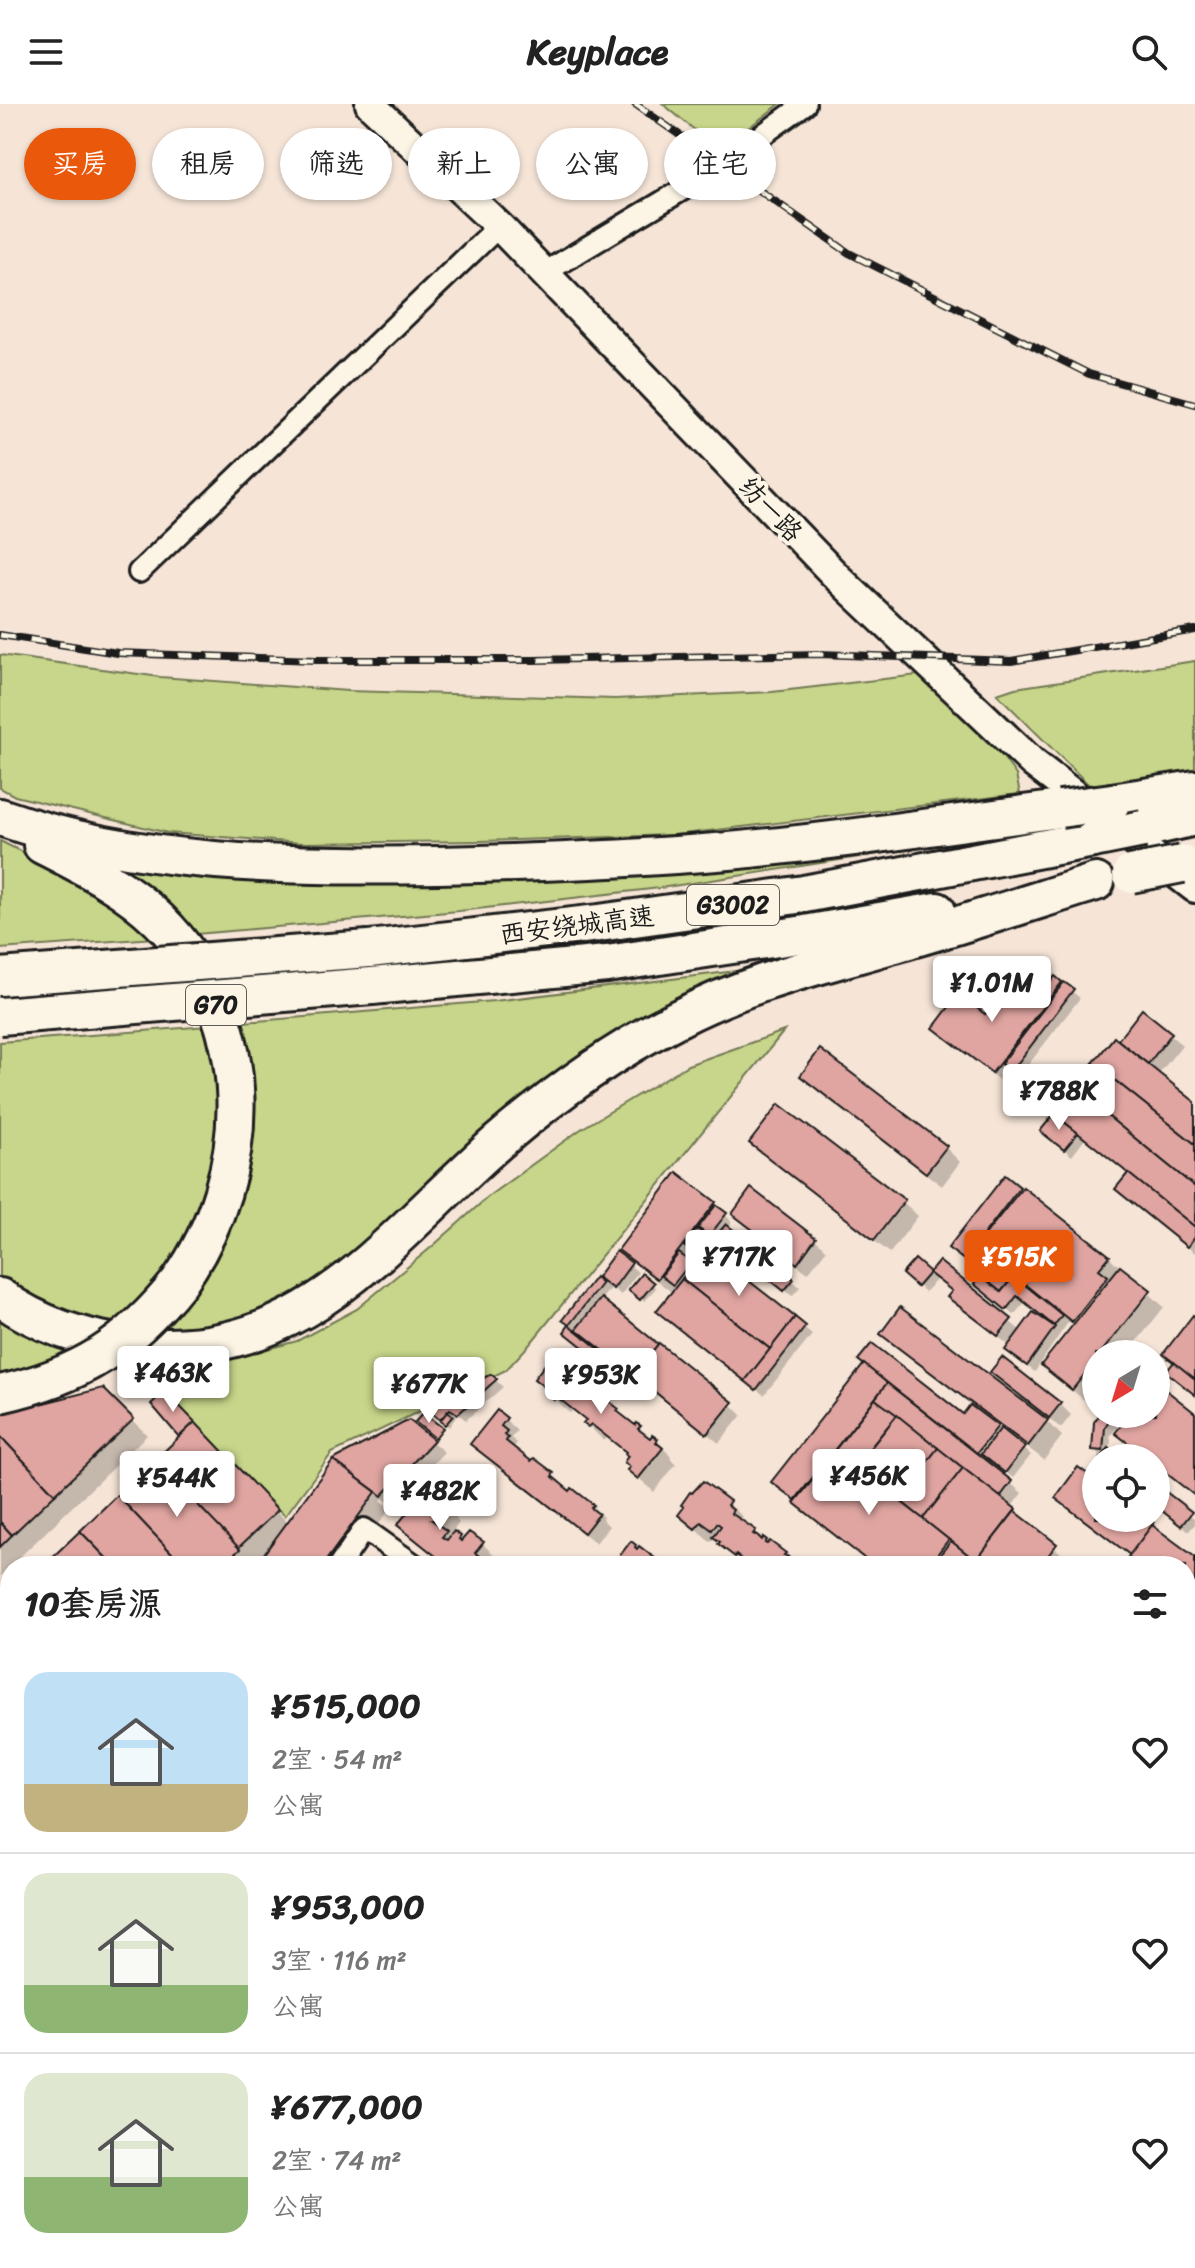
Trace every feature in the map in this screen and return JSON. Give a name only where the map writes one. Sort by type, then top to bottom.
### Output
[{"type":"highway","points":[[0,820],[73,839],[176,857],[384,866],[603,860],[729,851],[1195,789]]},
{"type":"highway","name":"西安绕城高速","points":[[0,977],[369,949],[599,923],[804,894],[1195,817]]},
{"type":"highway","name":"G70","points":[[0,820],[95,873],[143,905],[188,954],[216,1005],[227,1037],[237,1121],[225,1189],[214,1221],[179,1282],[141,1325],[100,1357],[52,1380],[0,1394]]},
{"type":"highway","name":"西安绕城高速","points":[[0,1016],[607,964],[805,934],[1131,874],[1191,871]]},
{"type":"highway","points":[[0,1297],[46,1323],[109,1343],[158,1348],[189,1347],[263,1330],[297,1315],[344,1284],[539,1108],[605,1061],[666,1024],[713,1002],[788,974],[911,940],[1096,882]]},
{"type":"street","name":"纺一路","points":[[370,104],[499,226],[838,578],[1022,752],[1191,871]]},
{"type":"street","points":[[772,128],[805,104]]},
{"type":"street","points":[[544,273],[665,200]]},
{"type":"street","points":[[139,572],[499,226]]},
{"type":"street","points":[[346,1556],[364,1529],[402,1556]]},
{"type":"green space","points":[[663,104],[780,104],[748,128],[692,128]]},
{"type":"green space","points":[[0,655],[160,677],[348,691],[615,699],[772,692],[918,675],[1000,753],[1016,775],[1020,794],[675,835],[302,843],[168,833],[15,796],[0,788]]},
{"type":"green space","points":[[1195,661],[1195,772],[1096,792],[997,694],[1015,688]]},
{"type":"green space","points":[[950,836],[950,843],[660,888],[459,911],[196,934],[153,893],[110,865]]},
{"type":"green space","points":[[0,841],[85,883],[156,938],[0,949]]},
{"type":"green space","points":[[752,969],[691,1001],[352,1264],[247,1321],[151,1334],[195,1284],[232,1023],[494,1001]]},
{"type":"green space","points":[[208,1026],[225,1074],[206,1218],[120,1331],[29,1299],[0,1279],[0,1042]]},
{"type":"green space","points":[[784,1031],[506,1370],[332,1453],[285,1516],[131,1364],[212,1364],[297,1341],[357,1309],[490,1195],[581,1129],[688,1065]]},
{"type":"green space","points":[[0,1319],[46,1343],[83,1356],[0,1385]]},
{"type":"building","points":[[1055,976],[1062,982],[992,1073],[933,1028],[959,994],[985,1014],[1009,983],[1034,1002]]},
{"type":"building","points":[[1064,982],[1074,989],[1011,1072],[1001,1064]]},
{"type":"building","points":[[1142,1009],[1172,1033],[1148,1064],[1118,1040]]},
{"type":"building","points":[[1114,1037],[1195,1102],[1195,1144],[1093,1063]]},
{"type":"building","points":[[820,1049],[947,1146],[926,1173],[800,1076]]},
{"type":"building","points":[[1093,1063],[1195,1144],[1195,1187],[1073,1088]]},
{"type":"building","points":[[1073,1088],[1195,1187],[1195,1227],[1053,1113]]},
{"type":"building","points":[[779,1104],[905,1200],[874,1240],[749,1143]]},
{"type":"building","points":[[1054,1114],[1078,1133],[1064,1150],[1040,1131]]},
{"type":"building","points":[[677,1172],[716,1202],[657,1279],[618,1250]]},
{"type":"building","points":[[1128,1173],[1195,1227],[1195,1237],[1187,1247],[1115,1189]]},
{"type":"building","points":[[1005,1175],[1020,1187],[964,1260],[948,1248]]},
{"type":"building","points":[[1023,1187],[1110,1256],[1099,1269],[1108,1276],[1072,1322],[976,1246]]},
{"type":"building","points":[[751,1188],[816,1238],[797,1264],[732,1214]]},
{"type":"building","points":[[716,1205],[727,1213],[709,1236],[698,1228]]},
{"type":"building","points":[[726,1224],[794,1279],[784,1291],[716,1236]]},
{"type":"building","points":[[697,1229],[709,1238],[695,1255],[684,1246]]},
{"type":"building","points":[[707,1248],[795,1317],[770,1349],[682,1279]]},
{"type":"building","points":[[979,1249],[1014,1276],[1001,1292],[967,1265]]},
{"type":"building","points":[[616,1251],[632,1263],[613,1289],[597,1277]]},
{"type":"building","points":[[679,1253],[691,1262],[673,1285],[661,1276]]},
{"type":"building","points":[[915,1259],[930,1272],[917,1287],[902,1274]]},
{"type":"building","points":[[939,1261],[1012,1319],[998,1336],[947,1297],[952,1291],[929,1273]]},
{"type":"building","points":[[1120,1266],[1151,1290],[1111,1340],[1082,1340],[1082,1378],[1072,1390],[1041,1365]]},
{"type":"building","points":[[642,1273],[654,1283],[640,1300],[628,1290]]},
{"type":"building","points":[[980,1276],[1001,1292],[1014,1276],[1062,1315],[1054,1326],[1017,1296],[1006,1310],[974,1284]]},
{"type":"building","points":[[595,1277],[602,1283],[569,1325],[562,1320]]},
{"type":"building","points":[[682,1279],[770,1349],[745,1381],[656,1311]]},
{"type":"building","points":[[601,1298],[658,1344],[634,1375],[576,1329]]},
{"type":"building","points":[[900,1307],[1048,1420],[1028,1446],[880,1334]]},
{"type":"building","points":[[1033,1312],[1055,1327],[1027,1366],[1005,1350]]},
{"type":"building","points":[[1193,1315],[1195,1379],[1170,1359],[1170,1345]]},
{"type":"building","points":[[795,1317],[806,1326],[756,1390],[745,1381]]},
{"type":"building","points":[[569,1325],[599,1349],[594,1356],[564,1332]]},
{"type":"building","points":[[659,1343],[733,1402],[707,1434],[634,1375]]},
{"type":"building","points":[[872,1343],[963,1414],[970,1405],[998,1426],[977,1453],[858,1360]]},
{"type":"building","points":[[1002,1357],[1061,1403],[1049,1418],[990,1372]]},
{"type":"building","points":[[549,1359],[557,1365],[560,1362],[596,1395],[598,1393],[635,1425],[641,1426],[638,1429],[650,1438],[652,1435],[658,1439],[656,1442],[663,1448],[638,1479],[627,1470],[630,1467],[624,1462],[628,1456],[626,1452],[591,1424],[588,1427],[583,1423],[586,1420],[557,1397],[554,1400],[549,1395],[551,1392],[534,1379]]},
{"type":"building","points":[[1174,1362],[1195,1379],[1195,1395],[1170,1375]]},
{"type":"building","points":[[864,1364],[887,1383],[795,1500],[771,1482]]},
{"type":"building","points":[[491,1374],[497,1379],[458,1414],[450,1409],[440,1420],[428,1410],[427,1408]]},
{"type":"building","points":[[887,1383],[1012,1481],[1000,1497],[875,1399]]},
{"type":"building","points":[[103,1388],[134,1419],[55,1494],[0,1436],[0,1414]]},
{"type":"building","points":[[165,1391],[195,1422],[179,1437],[151,1404]]},
{"type":"building","points":[[1170,1393],[1195,1413],[1195,1496],[1170,1476],[1170,1444],[1129,1444],[1115,1433],[1119,1428],[1170,1428]]},
{"type":"building","points":[[875,1399],[897,1415],[856,1466],[835,1450]]},
{"type":"building","points":[[497,1410],[507,1418],[501,1426],[507,1431],[504,1435],[508,1438],[506,1441],[531,1461],[534,1458],[554,1473],[552,1476],[570,1491],[572,1488],[594,1505],[591,1508],[599,1514],[584,1533],[470,1444]]},
{"type":"building","points":[[447,1412],[453,1416],[445,1425],[440,1421]]},
{"type":"building","points":[[423,1413],[443,1428],[435,1438],[415,1422]]},
{"type":"building","points":[[897,1415],[938,1448],[898,1499],[856,1466]]},
{"type":"building","points":[[409,1420],[434,1440],[382,1496],[333,1460]]},
{"type":"building","points":[[195,1422],[278,1510],[238,1548],[155,1460]]},
{"type":"building","points":[[1001,1428],[1025,1447],[1005,1473],[981,1454]]},
{"type":"building","points":[[1094,1428],[1105,1428],[1104,1444],[1092,1444]]},
{"type":"building","points":[[0,1436],[55,1494],[12,1535],[0,1522]]},
{"type":"building","points":[[938,1448],[963,1468],[923,1519],[898,1499]]},
{"type":"building","points":[[836,1451],[949,1539],[936,1556],[861,1556],[794,1503]]},
{"type":"building","points":[[155,1460],[240,1549],[233,1556],[175,1556],[117,1495]]},
{"type":"building","points":[[333,1460],[376,1492],[329,1556],[262,1556]]},
{"type":"building","points":[[1078,1467],[1082,1470],[1082,1519],[1055,1498]]},
{"type":"building","points":[[963,1468],[1016,1509],[980,1556],[970,1556],[923,1519]]},
{"type":"building","points":[[703,1481],[730,1501],[727,1505],[733,1510],[731,1513],[756,1530],[753,1534],[762,1540],[763,1537],[767,1544],[770,1541],[787,1556],[734,1556],[713,1537],[721,1526],[717,1523],[712,1530],[701,1522],[695,1529],[678,1515],[684,1507],[681,1505]]},
{"type":"building","points":[[431,1482],[441,1490],[439,1493],[446,1498],[442,1503],[446,1507],[432,1520],[447,1531],[442,1537],[447,1540],[454,1531],[461,1536],[461,1541],[469,1532],[484,1542],[475,1553],[480,1556],[436,1556],[397,1525],[411,1508],[421,1503],[416,1498]]},
{"type":"building","points":[[117,1495],[175,1556],[104,1556],[80,1531]]},
{"type":"building","points":[[1170,1495],[1192,1512],[1181,1526],[1170,1517]]},
{"type":"building","points":[[1015,1511],[1057,1544],[1048,1556],[980,1556]]},
{"type":"building","points":[[0,1522],[12,1535],[0,1547]]},
{"type":"building","points":[[80,1531],[104,1556],[54,1556]]},
{"type":"building","points":[[1100,1532],[1147,1532],[1130,1555]]},
{"type":"building","points":[[1147,1532],[1161,1532],[1194,1556],[1129,1556]]},
{"type":"building","points":[[631,1541],[637,1549],[639,1546],[652,1556],[620,1556]]},
{"type":"building","points":[[951,1541],[970,1556],[939,1556]]},
{"type":"railway","points":[[635,104],[849,253],[1089,374],[1195,404]]},
{"type":"railway","points":[[0,635],[118,653],[316,660],[534,660],[819,654],[1011,661],[1195,630]]}]
